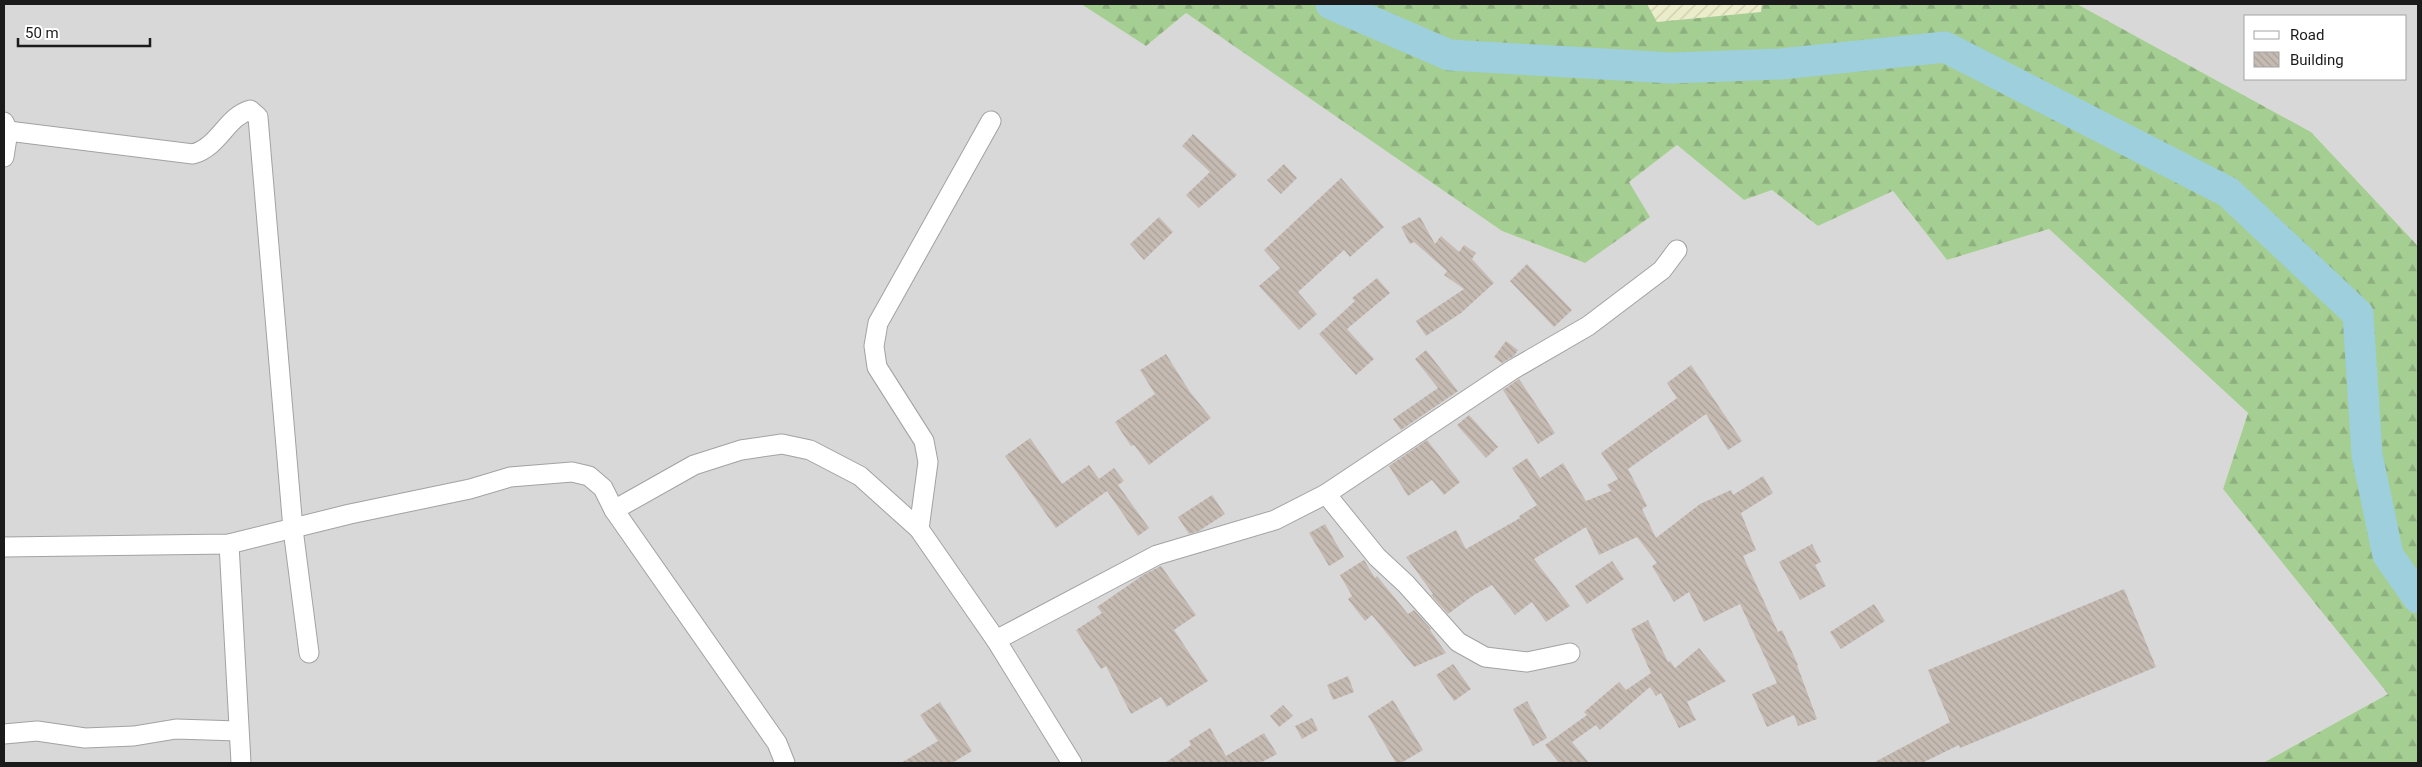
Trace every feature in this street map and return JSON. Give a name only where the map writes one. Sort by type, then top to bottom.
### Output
[{"type":"street","points":[[4,158],[6,127],[193,154],[206,150],[240,113],[250,110],[258,117],[294,529],[309,653]]},
{"type":"street","points":[[919,528],[928,462],[924,441],[877,366],[874,346],[878,323],[991,121]]},
{"type":"street","points":[[996,640],[1157,555],[1275,520],[1326,494],[1512,370],[1588,326],[1662,270],[1677,250]]},
{"type":"street","points":[[614,510],[694,465],[741,450],[782,444],[810,450],[860,476],[919,528],[996,640],[1072,763]]},
{"type":"street","points":[[4,547],[229,544],[350,514],[470,489],[510,477],[572,472],[589,476],[603,488],[614,510],[777,743],[785,763]]},
{"type":"street","points":[[1326,494],[1377,556],[1458,642],[1485,657],[1527,662],[1570,653]]},
{"type":"street","points":[[229,544],[241,763]]},
{"type":"street","points":[[4,734],[37,731],[85,738],[134,736],[176,729],[238,731]]},
{"type":"shaded area","points":[[4,4],[1081,4],[1146,46],[1186,13],[1502,231],[1585,263],[1629,182],[1677,145],[1744,200],[1772,190],[1818,226],[1893,191],[1947,260],[2049,229],[2248,413],[2223,489],[2388,694],[2263,763],[4,763]]},
{"type":"shaded area","points":[[2077,4],[2418,4],[2418,246],[2311,132]]},
{"type":"green space","points":[[1081,4],[1647,4],[1657,22],[1761,12],[1762,4],[2077,4],[2311,132],[2418,246],[2418,763],[2263,763],[2388,694],[2223,489],[2248,413],[2049,229],[1947,260],[1893,191],[1818,226],[1772,190],[1744,200],[1677,145],[1629,182],[1650,217],[1585,263],[1502,231],[1186,13],[1146,46]]},
{"type":"green space","points":[[1647,4],[1762,4],[1761,12],[1657,22]]},
{"type":"building","points":[[1193,134],[1237,175],[1199,208],[1186,195],[1210,172],[1182,146]]},
{"type":"building","points":[[1284,164],[1297,178],[1281,194],[1267,180]]},
{"type":"building","points":[[1341,178],[1384,227],[1350,257],[1344,250],[1298,292],[1317,314],[1299,330],[1259,286],[1280,268],[1264,250]]},
{"type":"building","points":[[1159,217],[1173,232],[1144,260],[1130,244]]},
{"type":"building","points":[[1420,217],[1435,244],[1441,236],[1459,252],[1464,245],[1476,253],[1472,259],[1494,283],[1461,313],[1426,336],[1416,321],[1464,289],[1444,275],[1447,271],[1414,242],[1410,244],[1401,227]]},
{"type":"building","points":[[1527,264],[1572,310],[1554,327],[1510,281]]},
{"type":"building","points":[[1377,278],[1390,293],[1347,329],[1374,359],[1356,375],[1319,334],[1355,301],[1352,298]]},
{"type":"building","points":[[1506,341],[1518,350],[1514,356],[1502,363],[1494,357]]},
{"type":"building","points":[[1426,350],[1458,391],[1401,430],[1393,419],[1438,388],[1415,359]]},
{"type":"building","points":[[1166,354],[1190,392],[1211,418],[1149,465],[1134,445],[1131,446],[1115,422],[1155,394],[1140,370]]},
{"type":"building","points":[[1691,365],[1742,441],[1728,450],[1706,414],[1628,469],[1647,506],[1642,509],[1656,538],[1700,504],[1731,490],[1733,495],[1763,476],[1773,493],[1741,513],[1756,550],[1743,556],[1778,632],[1782,630],[1798,665],[1817,719],[1798,726],[1794,715],[1767,727],[1752,694],[1777,683],[1740,604],[1704,622],[1689,592],[1674,602],[1652,566],[1657,563],[1637,537],[1599,555],[1586,527],[1534,559],[1570,606],[1546,622],[1532,602],[1515,615],[1492,585],[1474,595],[1448,614],[1431,595],[1433,594],[1406,557],[1456,530],[1466,549],[1520,518],[1519,516],[1537,505],[1512,468],[1527,458],[1540,478],[1563,463],[1586,501],[1611,491],[1607,485],[1618,479],[1601,453],[1677,398],[1667,383]]},
{"type":"building","points":[[1519,379],[1555,433],[1538,444],[1503,390]]},
{"type":"building","points":[[1469,415],[1498,447],[1486,458],[1457,425]]},
{"type":"building","points":[[1030,438],[1062,484],[1089,465],[1099,479],[1114,468],[1124,481],[1118,485],[1149,528],[1138,536],[1107,491],[1056,528],[1005,456]]},
{"type":"building","points":[[1427,440],[1460,482],[1444,495],[1432,480],[1408,496],[1389,466]]},
{"type":"building","points":[[1212,495],[1225,514],[1199,531],[1189,534],[1178,517]]},
{"type":"building","points":[[1325,524],[1344,557],[1329,566],[1309,533]]},
{"type":"building","points":[[1812,544],[1821,562],[1815,565],[1826,586],[1800,600],[1779,562]]},
{"type":"building","points":[[1364,560],[1375,578],[1377,576],[1408,614],[1414,610],[1431,629],[1446,653],[1414,667],[1372,615],[1365,621],[1348,599],[1352,596],[1340,575]]},
{"type":"building","points":[[1612,561],[1624,579],[1587,604],[1575,586]]},
{"type":"building","points":[[1161,566],[1196,615],[1174,630],[1208,681],[1167,707],[1161,697],[1131,714],[1106,666],[1101,669],[1076,630],[1102,613],[1097,607],[1143,575]]},
{"type":"building","points":[[2124,589],[2156,667],[1960,748],[1959,745],[1922,763],[1873,763],[1950,722],[1928,670]]},
{"type":"building","points":[[1874,604],[1885,621],[1841,649],[1830,632]]},
{"type":"building","points":[[1648,620],[1668,662],[1670,661],[1675,668],[1699,648],[1726,681],[1687,702],[1696,720],[1679,728],[1661,693],[1656,696],[1650,687],[1600,730],[1596,725],[1572,742],[1589,763],[1559,763],[1545,745],[1587,715],[1584,712],[1619,682],[1626,690],[1651,673],[1631,629]]},
{"type":"building","points":[[1453,664],[1471,689],[1454,701],[1436,675]]},
{"type":"building","points":[[1348,676],[1354,692],[1333,700],[1327,685]]},
{"type":"building","points":[[1393,700],[1423,750],[1401,763],[1396,763],[1368,716]]},
{"type":"building","points":[[1527,701],[1547,738],[1533,746],[1513,709]]},
{"type":"building","points":[[940,702],[972,751],[952,763],[901,763],[938,741],[920,715]]},
{"type":"building","points":[[1283,705],[1293,716],[1279,727],[1270,716]]},
{"type":"building","points":[[1312,718],[1318,730],[1302,739],[1295,726]]},
{"type":"building","points":[[1210,728],[1226,756],[1264,733],[1277,754],[1260,763],[1165,763],[1191,745],[1189,741]]},
{"type":"waterway","points":[[1331,4],[1449,55],[1672,68],[1781,64],[1945,47],[2228,192],[2358,314],[2367,455],[2388,555],[2418,598]]}]
